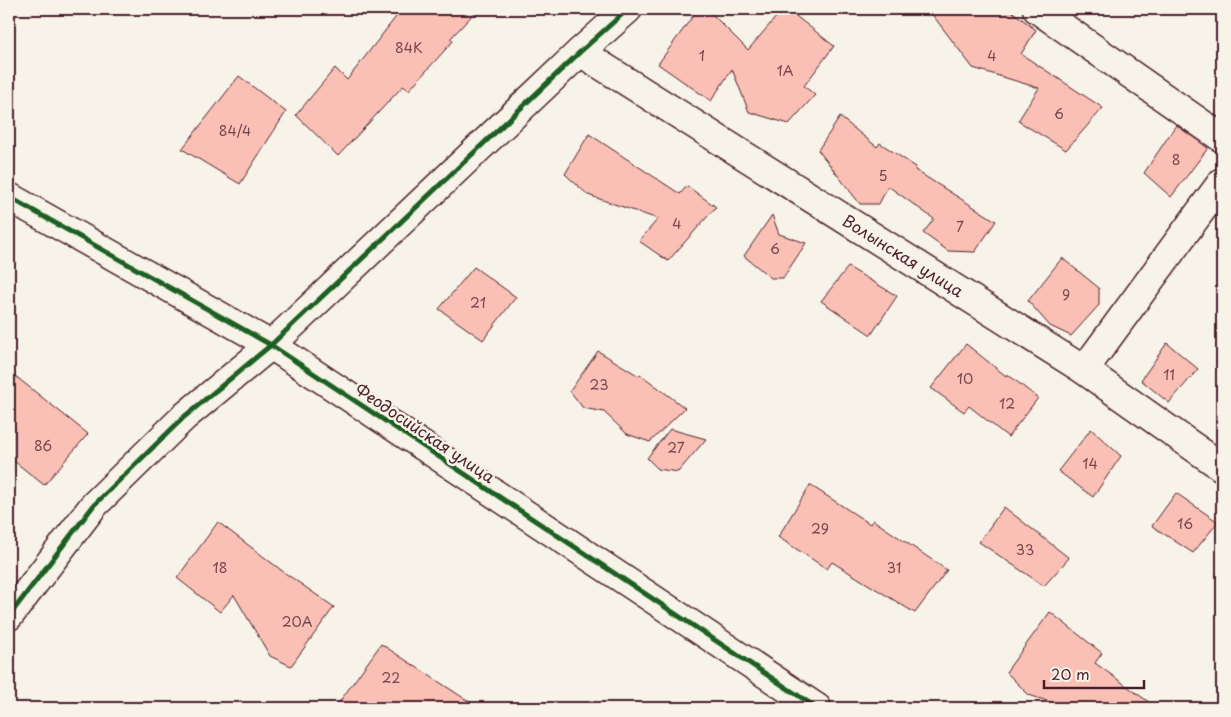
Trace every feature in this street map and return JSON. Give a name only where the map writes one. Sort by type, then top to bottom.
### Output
[{"type":"street","points":[[9,616],[94,505],[184,417],[270,345],[628,9]]},
{"type":"street","points":[[1037,9],[1222,138]]},
{"type":"street","name":"Волынская улица","points":[[580,52],[1084,370],[1222,467]]},
{"type":"street","points":[[1084,370],[1222,182]]},
{"type":"street","name":"Феодосийская улица","points":[[9,197],[270,345],[817,708]]},
{"type":"building","points":[[402,9],[478,9],[450,39],[453,41],[409,90],[403,86],[338,156],[296,115],[335,68],[347,80]]},
{"type":"building","points":[[698,9],[707,9],[748,50],[783,9],[787,9],[834,46],[804,86],[815,95],[789,124],[749,112],[732,69],[711,101],[658,64]]},
{"type":"building","points":[[928,9],[1009,9],[1036,30],[1021,54],[1103,108],[1066,150],[1018,121],[1039,88],[973,68]]},
{"type":"building","points":[[239,76],[286,112],[240,184],[182,149]]},
{"type":"building","points":[[840,117],[877,147],[880,143],[916,167],[915,170],[996,221],[975,252],[948,251],[923,233],[934,219],[888,186],[879,204],[860,204],[818,150]]},
{"type":"building","points":[[1176,125],[1208,148],[1171,197],[1144,173]]},
{"type":"building","points":[[589,134],[680,194],[687,186],[716,207],[668,261],[639,241],[658,219],[588,195],[565,174]]},
{"type":"building","points":[[772,215],[779,234],[806,243],[783,278],[771,278],[744,256]]},
{"type":"building","points":[[1062,258],[1099,288],[1099,305],[1071,336],[1050,326],[1028,301]]},
{"type":"building","points":[[474,267],[516,297],[483,340],[439,309]]},
{"type":"building","points":[[848,267],[897,296],[871,335],[821,301]]},
{"type":"building","points":[[1167,343],[1198,369],[1169,403],[1141,380]]},
{"type":"building","points":[[966,344],[1006,376],[1007,374],[1038,398],[1008,437],[969,406],[964,412],[931,388]]},
{"type":"building","points":[[598,351],[639,376],[640,374],[685,408],[650,442],[627,434],[604,412],[583,408],[570,391]]},
{"type":"building","points":[[9,371],[88,434],[44,485],[9,457]]},
{"type":"building","points":[[670,429],[706,439],[678,472],[658,469],[647,458]]},
{"type":"building","points":[[1091,429],[1121,456],[1093,497],[1058,471]]},
{"type":"building","points":[[810,485],[870,524],[873,520],[947,570],[915,613],[832,562],[827,569],[778,537]]},
{"type":"building","points":[[1176,493],[1218,522],[1193,553],[1152,526]]},
{"type":"building","points":[[1004,507],[1069,558],[1044,586],[979,542]]},
{"type":"building","points":[[218,522],[285,573],[334,607],[291,666],[270,656],[234,595],[220,612],[177,578]]},
{"type":"building","points":[[1050,612],[1102,653],[1095,663],[1157,708],[1068,708],[1029,695],[1006,672]]},
{"type":"building","points":[[381,644],[479,708],[335,708]]},
{"type":"cycle path","points":[[9,616],[94,505],[184,417],[271,345],[580,52],[628,9]]},
{"type":"cycle path","points":[[9,197],[271,345],[817,708]]}]
